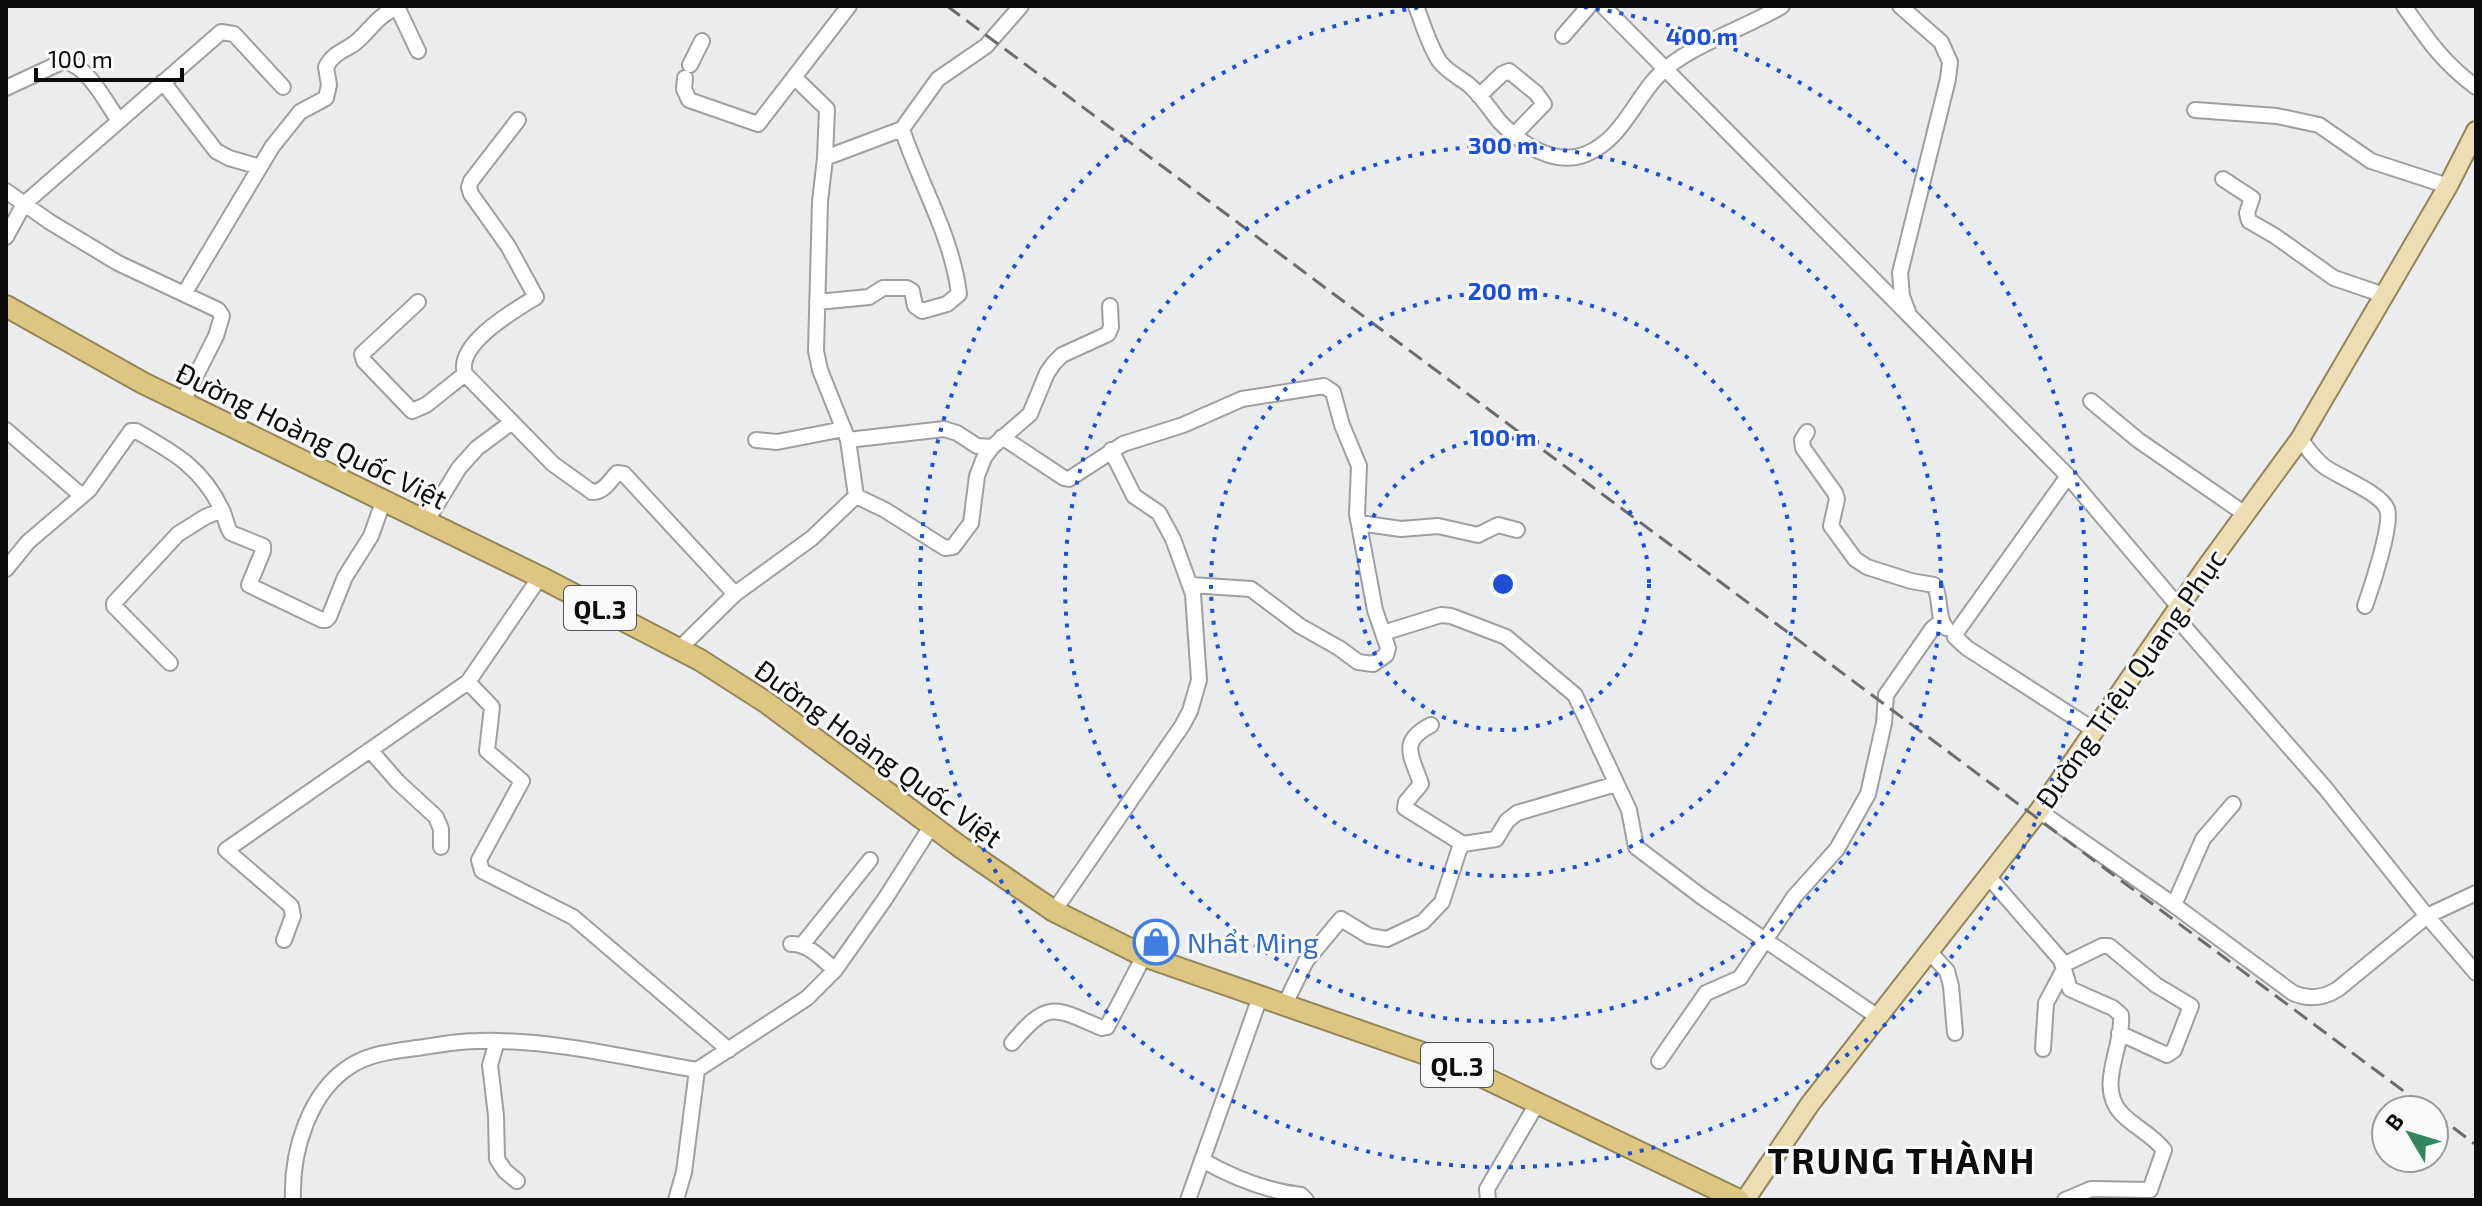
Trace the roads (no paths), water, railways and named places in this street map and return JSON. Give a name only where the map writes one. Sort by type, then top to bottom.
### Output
[{"type":"highway","name":"Đường Hoàng Quốc Việt","points":[[6,306],[182,403],[540,577],[679,649],[767,703],[1054,911],[1144,956],[1460,1066],[1739,1200]]},
{"type":"main road","name":"Đường Triệu Quang Phục","points":[[1745,1200],[1810,1104],[2039,811],[2176,611],[2300,439],[2448,186],[2476,131]]},
{"type":"street","points":[[702,41],[687,72],[684,89],[689,100],[754,125],[762,121],[849,6]]},
{"type":"street","points":[[825,158],[902,129],[938,79],[986,46],[1021,6]]},
{"type":"street","points":[[1416,6],[1441,62],[1479,96],[1514,135],[1548,155],[1568,158],[1586,155],[1603,144],[1665,69],[1676,61],[1782,6]]},
{"type":"street","points":[[1563,36],[1589,6]]},
{"type":"street","points":[[1603,6],[2068,476],[2476,973]]},
{"type":"street","points":[[1900,6],[1941,42],[1950,62],[1900,273],[1902,296],[1910,316]]},
{"type":"street","points":[[2404,6],[2436,53],[2476,87]]},
{"type":"street","points":[[184,294],[260,167],[300,112],[326,98],[329,85],[326,67],[335,54],[354,44],[389,10],[394,9],[399,11],[418,51]]},
{"type":"street","points":[[6,237],[24,204],[221,32],[234,34],[283,87]]},
{"type":"street","points":[[6,88],[64,61],[71,63],[85,74],[119,121]]},
{"type":"street","points":[[1479,96],[1509,71],[1536,93],[1544,104],[1514,135]]},
{"type":"street","points":[[795,78],[827,109],[820,190],[817,360],[846,434],[856,496]]},
{"type":"street","points":[[163,82],[216,151],[260,167]]},
{"type":"street","points":[[2195,110],[2277,116],[2319,125],[2371,161],[2448,186]]},
{"type":"street","points":[[518,120],[469,187],[536,297],[502,319],[470,349],[465,357],[465,374],[553,464],[592,492],[604,488],[617,473],[624,474],[735,594]]},
{"type":"street","points":[[817,302],[874,296],[883,288],[907,288],[912,291],[915,306],[922,311],[947,304],[959,294],[946,241],[902,129]]},
{"type":"street","points":[[2223,179],[2252,198],[2247,213],[2249,221],[2334,278],[2384,295]]},
{"type":"street","points":[[6,191],[118,263],[218,310],[222,316],[216,336],[182,403]]},
{"type":"street","points":[[418,302],[362,354],[364,361],[412,411],[426,405],[465,374]]},
{"type":"street","points":[[856,496],[949,549],[953,547],[971,523],[977,476],[984,458],[997,442],[1030,414],[1054,363],[1062,355],[1108,334],[1111,327],[1110,306]]},
{"type":"street","points":[[756,440],[777,442],[846,434],[944,429],[977,446],[997,442],[1069,479],[1111,450],[1183,425],[1242,399],[1324,386],[1333,392],[1342,425],[1359,466],[1359,523],[1375,610],[1388,648],[1386,655],[1380,661],[1365,665],[1300,626],[1251,589],[1191,585]]},
{"type":"street","points":[[2091,401],[2147,446],[2245,514]]},
{"type":"street","points":[[426,522],[459,468],[477,448],[512,422]]},
{"type":"street","points":[[6,430],[82,496]]},
{"type":"street","points":[[6,569],[28,542],[97,480],[131,431],[173,452],[195,469],[222,510],[231,533],[263,546],[249,585],[322,620],[326,620],[345,577],[371,536],[383,502]]},
{"type":"street","points":[[1807,432],[1802,440],[1803,448],[1837,499],[1831,521],[1836,534],[1861,564],[1911,581],[1934,585],[1941,621],[1967,648],[2094,730]]},
{"type":"street","points":[[2300,439],[2320,463],[2363,488],[2384,503],[2388,510],[2389,519],[2365,606]]},
{"type":"street","points":[[1054,911],[1190,711],[1196,695],[1199,665],[1191,585],[1159,513],[1134,496],[1111,450]]},
{"type":"street","points":[[1955,637],[2068,476]]},
{"type":"street","points":[[679,649],[735,594],[812,538],[856,496]]},
{"type":"street","points":[[170,663],[124,618],[114,603],[178,534],[222,510]]},
{"type":"street","points":[[1359,523],[1401,529],[1438,526],[1478,535],[1498,525],[1517,530]]},
{"type":"street","points":[[284,940],[293,916],[291,906],[226,850],[468,682],[540,577]]},
{"type":"street","points":[[1383,633],[1441,615],[1506,637],[1575,695],[1631,817],[1636,847],[1702,897],[1878,1017]]},
{"type":"street","points":[[1659,1061],[1699,1000],[1713,989],[1740,978],[1794,897],[1837,849],[1868,794],[1884,723],[1886,695],[1932,629],[1941,621]]},
{"type":"street","points":[[468,682],[492,707],[487,751],[522,781],[479,860],[482,871],[573,917],[729,1050]]},
{"type":"street","points":[[1431,725],[1413,736],[1410,742],[1410,754],[1421,784],[1406,802],[1405,808],[1463,844],[1496,839],[1507,821],[1517,813],[1616,784]]},
{"type":"street","points":[[370,750],[398,782],[436,817],[441,829],[441,847]]},
{"type":"street","points":[[2174,905],[2203,839],[2233,804]]},
{"type":"street","points":[[2039,811],[2293,993],[2306,997],[2330,994],[2427,916],[2476,893]]},
{"type":"street","points":[[293,1200],[301,1137],[309,1117],[329,1086],[351,1065],[369,1057],[388,1052],[497,1041],[567,1048],[697,1070],[807,998],[835,970],[932,825]]},
{"type":"street","points":[[1285,1004],[1306,961],[1341,919],[1369,936],[1387,939],[1423,922],[1442,902],[1463,844]]},
{"type":"street","points":[[835,970],[797,944],[870,860]]},
{"type":"street","points":[[1987,875],[2064,967],[2067,983],[2075,993],[2118,1011],[2121,1021],[2110,1081],[2113,1102],[2124,1116],[2161,1146],[2163,1155],[2150,1190],[2091,1189],[2065,1200]]},
{"type":"street","points":[[2043,1049],[2046,1003],[2064,967],[2102,946],[2109,946],[2156,985],[2191,1006],[2174,1050],[2167,1055],[2119,1033]]},
{"type":"street","points":[[1928,950],[1947,971],[1955,1033]]},
{"type":"street","points":[[1012,1043],[1030,1022],[1052,1011],[1107,1027],[1144,956]]},
{"type":"street","points":[[1188,1200],[1260,997]]},
{"type":"street","points":[[497,1041],[490,1065],[497,1159],[517,1181]]},
{"type":"street","points":[[676,1200],[684,1172],[697,1070]]},
{"type":"street","points":[[1488,1200],[1487,1189],[1538,1102]]},
{"type":"street","points":[[1202,1160],[1232,1176],[1301,1195],[1306,1200]]},
{"type":"railway","points":[[947,6],[2408,1094]]},
{"type":"railway","points":[[2450,1125],[2476,1145]]},
{"type":"place","name":"Nhẩt Ming","points":[[1156,942]]},
{"type":"district","name":"TRUNG THÀNH","points":[[1902,1159]]}]
